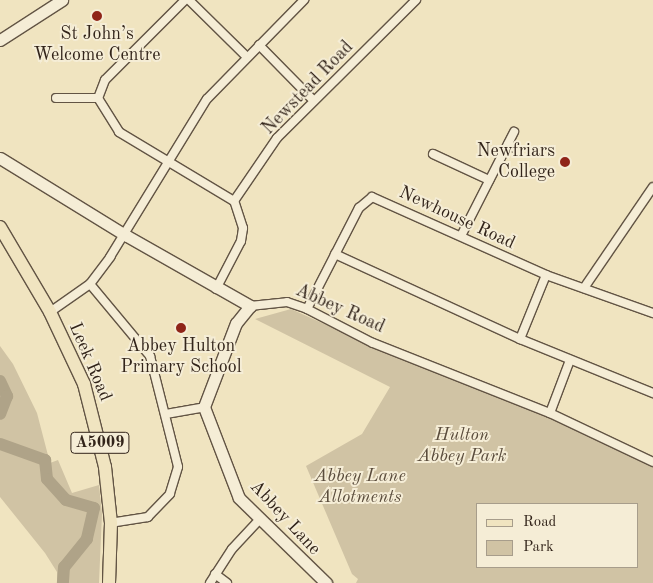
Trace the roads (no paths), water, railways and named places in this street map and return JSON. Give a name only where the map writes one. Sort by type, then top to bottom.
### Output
[{"type":"main road","name":"Leek Road","points":[[0,227],[50,312],[84,384],[105,467],[111,523],[109,583]]},
{"type":"street","points":[[0,40],[47,5],[62,0]]},
{"type":"street","points":[[98,98],[104,80],[187,0],[247,57]]},
{"type":"street","points":[[50,312],[90,284],[124,234],[207,99],[304,0]]},
{"type":"street","name":"Newstead Road","points":[[234,201],[278,138],[416,0]]},
{"type":"street","points":[[260,45],[314,101]]},
{"type":"street","points":[[56,98],[98,98]]},
{"type":"street","points":[[98,98],[119,132],[234,201],[242,222],[241,241],[216,288]]},
{"type":"street","points":[[461,236],[514,132]]},
{"type":"street","points":[[508,144],[518,150]]},
{"type":"street","points":[[433,154],[489,180]]},
{"type":"street","points":[[0,158],[124,234],[250,306],[236,323],[204,407],[166,414]]},
{"type":"street","points":[[584,288],[653,187]]},
{"type":"street","name":"Newhouse Road","points":[[307,309],[359,208],[372,197],[546,275],[653,313]]},
{"type":"street","points":[[335,254],[520,339],[653,393]]},
{"type":"street","points":[[520,339],[546,275]]},
{"type":"street","points":[[90,284],[150,356],[178,467],[170,494],[148,517],[111,523]]},
{"type":"street","name":"Abbey Road","points":[[250,306],[287,302],[307,309],[374,343],[550,414],[653,462]]},
{"type":"street","points":[[550,414],[570,360]]},
{"type":"street","name":"Abbey Lane","points":[[204,407],[232,484],[239,498],[259,520],[326,583]]},
{"type":"street","points":[[210,583],[232,549],[259,520]]},
{"type":"street","points":[[215,574],[227,583]]},
{"type":"waterway","points":[[0,381],[7,396],[0,414]]},
{"type":"waterway","points":[[0,444],[45,460],[47,479],[66,500],[94,508],[87,539],[64,567],[63,583]]},
{"type":"place","name":"St John’s Welcome Centre","points":[[97,16]]},
{"type":"place","name":"Newfriars College","points":[[565,162]]},
{"type":"place","name":"Abbey Hulton Primary School","points":[[181,328]]},
{"type":"park label","name":"Hulton Abbey Park","points":[[462,446]]},
{"type":"park label","name":"Abbey Lane Allotments","points":[[360,487]]}]
